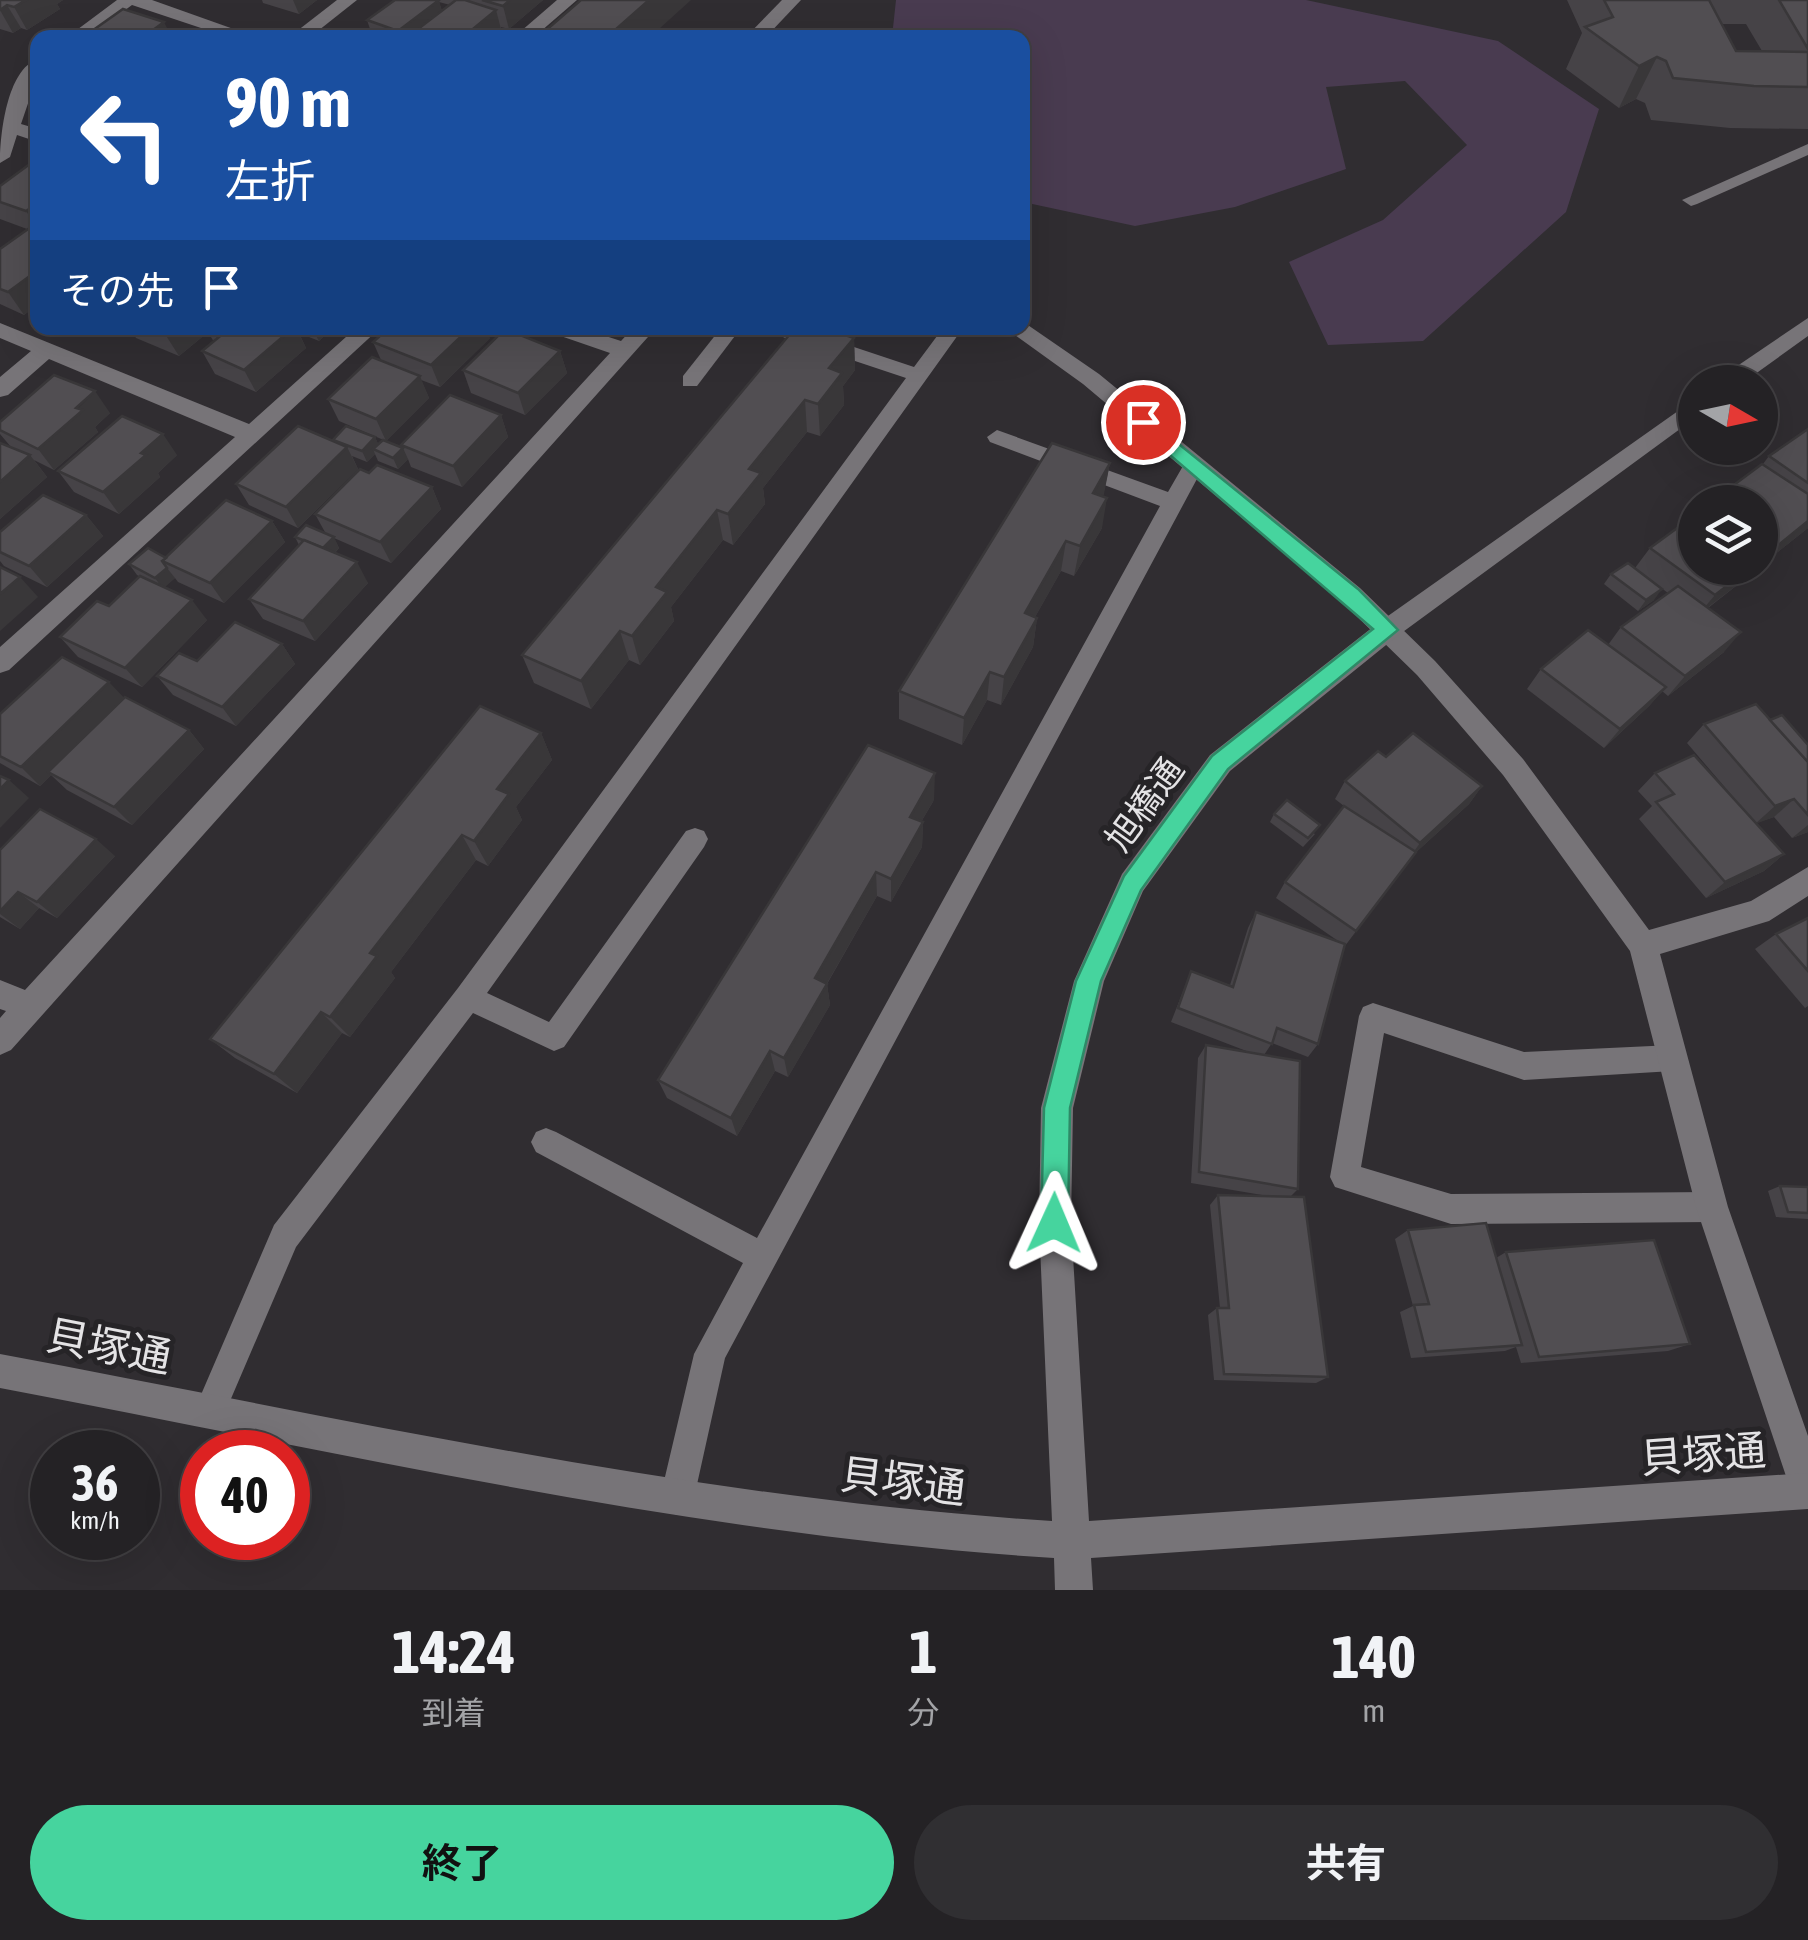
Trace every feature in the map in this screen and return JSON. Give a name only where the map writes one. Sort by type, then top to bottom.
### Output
[{"type":"street","points":[[87,30],[131,0],[225,30]]},
{"type":"street","points":[[308,30],[348,0]]},
{"type":"street","points":[[532,30],[568,0]]},
{"type":"street","points":[[762,30],[792,0]]},
{"type":"street","points":[[0,156],[30,69]]},
{"type":"street","points":[[9,126],[30,133]]},
{"type":"street","points":[[1753,365],[1808,325]]},
{"type":"street","points":[[0,330],[248,434]]},
{"type":"street","points":[[0,663],[360,335]]},
{"type":"street","points":[[580,335],[624,350]]},
{"type":"street","points":[[0,1040],[638,335]]},
{"type":"street","points":[[1030,335],[1091,379],[1194,464],[1387,630],[1513,768],[1643,945],[1712,1207],[1808,1490]]},
{"type":"street","points":[[0,389],[47,350]]},
{"type":"street","name":"旭橋通","points":[[1074,1590],[1054,1223],[1057,1108],[1088,981],[1132,883],[1220,763],[1387,630],[1678,419]]},
{"type":"street","points":[[1643,945],[1759,912],[1808,880]]},
{"type":"street","points":[[0,994],[30,1008]]},
{"type":"street","name":"貝塚通","points":[[0,1371],[678,1498],[942,1533],[1070,1541],[1808,1490]]},
{"type":"lane","points":[[1690,200],[1808,149]]},
{"type":"lane","points":[[690,382],[726,335]]},
{"type":"lane","points":[[799,335],[916,375]]},
{"type":"lane","points":[[210,1411],[284,1236],[468,997],[947,335]]},
{"type":"lane","points":[[997,437],[1173,502]]},
{"type":"lane","points":[[678,1498],[710,1354],[1194,464]]},
{"type":"lane","points":[[468,997],[554,1038],[695,838]]},
{"type":"lane","points":[[1673,1058],[1524,1066],[1373,1016],[1345,1177],[1451,1209],[1712,1207]]},
{"type":"lane","points":[[546,1142],[762,1257]]},
{"type":"shaded area","points":[[896,0],[1306,0],[1498,41],[1599,109],[1566,212],[1423,341],[1328,345],[1289,262],[1383,220],[1467,145],[1405,81],[1326,87],[1346,169],[1235,207],[1135,226],[1030,204],[1030,30],[893,30]]},
{"type":"building","points":[[0,0],[26,0],[0,10]]},
{"type":"building","points":[[395,0],[439,0],[399,30],[367,20]]},
{"type":"building","points":[[456,0],[496,10],[472,30],[418,29]]},
{"type":"building","points":[[482,0],[510,0],[503,6]]},
{"type":"building","points":[[581,0],[649,0],[615,30],[546,30]]},
{"type":"building","points":[[1604,0],[1709,0],[1736,51],[1808,52],[1808,87],[1673,78],[1666,61],[1657,57],[1639,66],[1585,27],[1613,17]]},
{"type":"building","points":[[1779,0],[1808,0],[1808,49]]},
{"type":"building","points":[[123,9],[164,22],[153,30],[93,30]]},
{"type":"building","points":[[30,164],[30,208],[26,211],[0,202],[0,186]]},
{"type":"building","points":[[30,228],[30,276],[8,292],[0,289],[0,249]]},
{"type":"building","points":[[215,335],[285,335],[244,370],[202,351],[219,337]]},
{"type":"building","points":[[381,335],[463,335],[431,365],[373,342]]},
{"type":"building","points":[[499,335],[520,335],[560,351],[518,393],[463,370]]},
{"type":"building","points":[[789,335],[854,338],[829,368],[842,373],[818,404],[805,400],[749,469],[761,473],[728,514],[717,510],[656,587],[667,592],[632,636],[620,631],[581,681],[522,655]]},
{"type":"building","points":[[372,357],[420,376],[376,419],[328,399]]},
{"type":"building","points":[[54,375],[95,391],[76,408],[83,410],[38,449],[0,430],[0,422]]},
{"type":"building","points":[[450,395],[501,415],[453,466],[401,445]]},
{"type":"building","points":[[122,416],[163,434],[141,453],[146,455],[103,492],[58,471]]},
{"type":"building","points":[[298,426],[347,447],[286,507],[236,484]]},
{"type":"building","points":[[346,426],[375,437],[362,451],[333,440]]},
{"type":"building","points":[[1808,429],[1808,483],[1778,462],[1778,450]]},
{"type":"building","points":[[383,440],[403,448],[393,458],[373,449]]},
{"type":"building","points":[[0,443],[30,455],[0,482]]},
{"type":"building","points":[[1052,443],[1110,463],[1093,493],[1107,498],[1080,546],[1066,541],[1025,613],[1037,618],[1004,677],[990,672],[964,718],[899,691]]},
{"type":"building","points":[[377,465],[432,487],[380,542],[315,514],[360,469],[369,473]]},
{"type":"building","points":[[1764,465],[1808,494],[1808,521],[1778,545],[1778,485],[1734,485]]},
{"type":"building","points":[[43,495],[86,515],[29,566],[0,552],[0,532]]},
{"type":"building","points":[[226,500],[272,521],[210,583],[162,561]]},
{"type":"building","points":[[306,525],[334,537],[323,548],[295,537]]},
{"type":"building","points":[[1678,527],[1678,568],[1650,548]]},
{"type":"building","points":[[304,540],[357,562],[303,621],[249,599]]},
{"type":"building","points":[[148,548],[166,558],[162,561],[167,568],[155,578],[129,564]]},
{"type":"building","points":[[1628,563],[1662,589],[1646,600],[1611,574]]},
{"type":"building","points":[[0,567],[20,577],[0,594]]},
{"type":"building","points":[[140,576],[192,600],[125,668],[60,637],[97,601],[109,606]]},
{"type":"building","points":[[1701,585],[1728,585],[1715,595]]},
{"type":"building","points":[[1678,586],[1741,632],[1685,676],[1621,627]]},
{"type":"building","points":[[235,622],[282,644],[222,707],[157,676],[179,653],[197,661]]},
{"type":"building","points":[[1588,630],[1666,687],[1620,729],[1541,669]]},
{"type":"building","points":[[62,657],[109,682],[21,767],[0,756],[0,714]]},
{"type":"building","points":[[125,697],[189,730],[114,807],[48,772]]},
{"type":"building","points":[[1756,704],[1808,762],[1808,815],[1794,799],[1775,806],[1704,724]]},
{"type":"building","points":[[480,706],[541,733],[497,789],[509,794],[474,841],[462,835],[370,953],[377,956],[330,1017],[321,1012],[274,1074],[210,1039]]},
{"type":"building","points":[[1782,715],[1808,745],[1808,762],[1770,720]]},
{"type":"building","points":[[1413,733],[1482,786],[1420,843],[1345,781],[1378,751],[1386,757]]},
{"type":"building","points":[[868,745],[935,773],[910,817],[923,822],[891,879],[876,872],[815,978],[827,984],[784,1058],[770,1051],[731,1118],[658,1080]]},
{"type":"building","points":[[1694,755],[1784,854],[1725,882],[1656,802],[1674,794],[1655,773]]},
{"type":"building","points":[[1287,800],[1320,825],[1308,838],[1274,814]]},
{"type":"building","points":[[1344,806],[1416,852],[1356,931],[1285,882]]},
{"type":"building","points":[[40,809],[96,839],[37,902],[18,892],[0,911],[0,850]]},
{"type":"building","points":[[1256,912],[1345,944],[1318,1044],[1277,1028],[1272,1044],[1178,1008],[1191,971],[1233,987]]},
{"type":"building","points":[[1808,918],[1808,971],[1776,934]]},
{"type":"building","points":[[1206,1045],[1300,1061],[1298,1189],[1199,1172]]},
{"type":"building","points":[[1780,1186],[1808,1187],[1808,1213],[1788,1212]]},
{"type":"building","points":[[1218,1195],[1304,1197],[1328,1377],[1224,1374],[1217,1308],[1229,1308]]},
{"type":"building","points":[[1486,1223],[1522,1345],[1426,1352],[1414,1305],[1429,1304],[1408,1230]]},
{"type":"building","points":[[1654,1240],[1690,1344],[1539,1357],[1506,1252]]},
{"type":"route","points":[[1054,1223],[1057,1108],[1088,981],[1132,883],[1220,763],[1387,630],[1351,595],[1143,422]]}]
